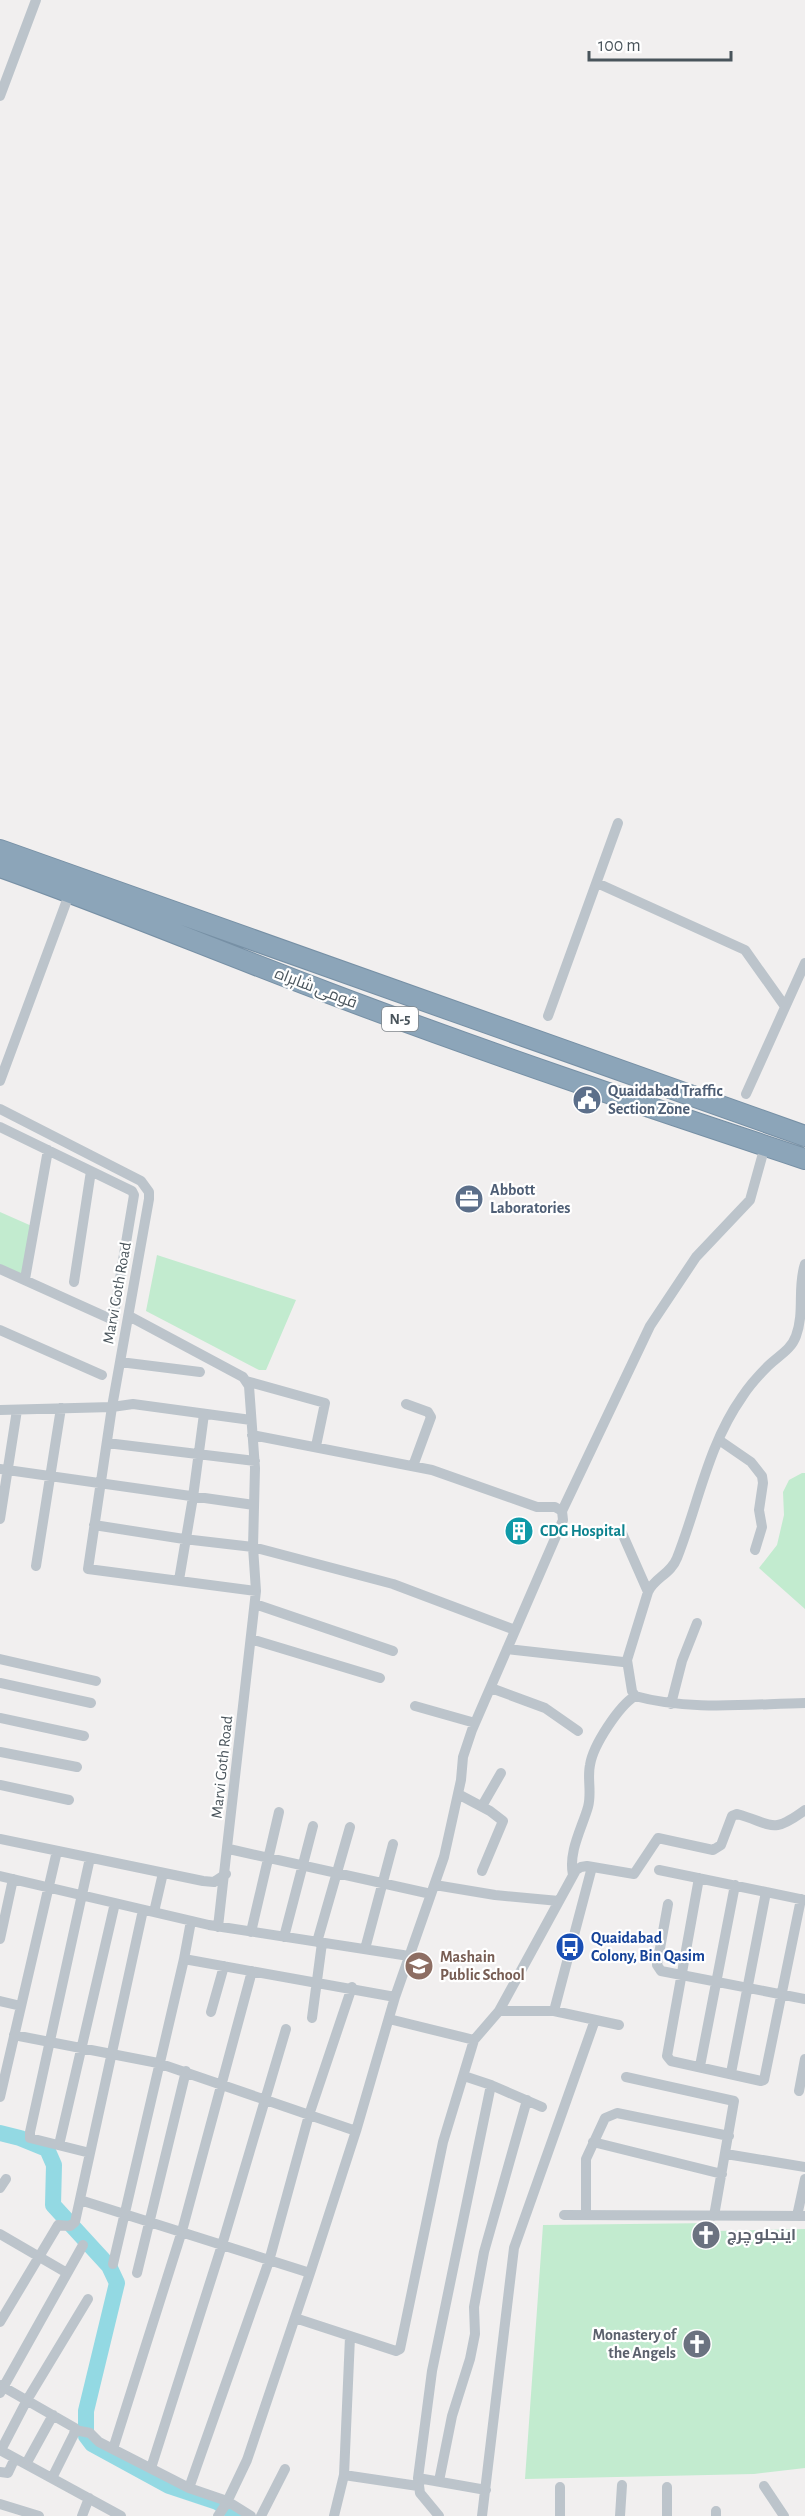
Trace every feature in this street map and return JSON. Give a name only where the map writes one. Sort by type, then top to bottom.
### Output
[{"type":"highway","name":"قومی شاہراہ","points":[[0,850],[805,1136]]},
{"type":"highway","name":"قومی شاہراہ","points":[[0,867],[70,892],[327,993],[622,1099],[805,1160]]},
{"type":"street","points":[[1,93],[36,0]]},
{"type":"street","points":[[548,1016],[618,823]]},
{"type":"street","points":[[597,883],[745,950],[784,1005]]},
{"type":"street","points":[[0,1081],[70,892]]},
{"type":"street","points":[[746,1094],[784,1005],[805,963]]},
{"type":"street","name":"Marvi Goth Road","points":[[0,1109],[146,1185],[149,1199],[112,1407],[88,1569],[179,1580]]},
{"type":"street","points":[[0,1127],[132,1191],[134,1195],[113,1320],[0,1269]]},
{"type":"street","points":[[224,2507],[247,2460],[356,2132],[395,1997],[444,1857],[458,1794],[463,1756],[475,1723],[563,1520],[562,1511],[650,1326],[696,1257],[750,1200],[765,1146]]},
{"type":"street","points":[[25,1280],[48,1150]]},
{"type":"street","points":[[74,1282],[91,1171]]},
{"type":"street","points":[[635,1696],[627,1660],[648,1592],[651,1585],[672,1569],[719,1440],[742,1397],[769,1365],[793,1343],[800,1316],[802,1274],[805,1264]]},
{"type":"street","points":[[129,1316],[243,1377],[246,1381],[325,1403],[316,1446]]},
{"type":"street","points":[[0,1330],[102,1375]]},
{"type":"street","points":[[120,1362],[200,1372]]},
{"type":"street","name":"Marvi Goth Road","points":[[218,1927],[229,1849],[256,1591],[253,1547],[255,1461],[249,1386],[246,1381]]},
{"type":"street","points":[[0,1410],[112,1407],[133,1404],[251,1420]]},
{"type":"street","points":[[406,1404],[428,1412],[431,1417],[413,1466]]},
{"type":"street","points":[[36,1566],[61,1408]]},
{"type":"street","points":[[0,1519],[4,1470],[17,1410]]},
{"type":"street","points":[[204,1414],[179,1580],[256,1591]]},
{"type":"street","points":[[252,1435],[432,1470],[537,1507],[555,1507],[562,1511]]},
{"type":"street","points":[[719,1440],[751,1462],[762,1476],[759,1510],[762,1527],[755,1550]]},
{"type":"street","points":[[107,1443],[255,1461]]},
{"type":"street","points":[[4,1470],[254,1505]]},
{"type":"street","points":[[94,1525],[253,1547],[393,1584],[515,1630]]},
{"type":"street","points":[[622,1533],[648,1592]]},
{"type":"street","points":[[255,1604],[393,1651]]},
{"type":"street","points":[[671,1704],[682,1661],[697,1623]]},
{"type":"street","points":[[251,1639],[380,1678]]},
{"type":"street","points":[[507,1649],[623,1662],[627,1660]]},
{"type":"street","points":[[0,1659],[96,1681]]},
{"type":"street","points":[[0,1683],[91,1703]]},
{"type":"street","points":[[490,1688],[545,1708],[578,1731]]},
{"type":"street","points":[[635,1696],[671,1704],[805,1703]]},
{"type":"street","points":[[573,1875],[573,1858],[589,1801],[590,1764],[594,1750],[621,1708],[635,1696]]},
{"type":"street","points":[[415,1706],[475,1723]]},
{"type":"street","points":[[0,1718],[84,1736]]},
{"type":"street","points":[[0,1752],[77,1767]]},
{"type":"street","points":[[482,1806],[501,1773]]},
{"type":"street","points":[[0,1785],[69,1800]]},
{"type":"street","points":[[458,1794],[482,1806],[504,1823],[482,1871]]},
{"type":"street","points":[[295,2318],[396,2351],[400,2349],[443,2142],[474,2040],[499,2011],[580,1866],[634,1874],[658,1838],[713,1850],[721,1845],[732,1816],[737,1814],[775,1827],[788,1823],[805,1810]]},
{"type":"street","points":[[251,1932],[279,1812]]},
{"type":"street","points":[[284,1937],[313,1826]]},
{"type":"street","points":[[312,2018],[319,1942],[350,1827]]},
{"type":"street","points":[[0,1839],[214,1882],[226,1874]]},
{"type":"street","points":[[365,1949],[393,1844]]},
{"type":"street","points":[[229,1849],[383,1884],[559,1901]]},
{"type":"street","points":[[0,2097],[57,1851]]},
{"type":"street","points":[[90,1858],[30,2138],[90,2153]]},
{"type":"street","points":[[554,2012],[592,1867]]},
{"type":"street","points":[[659,1870],[735,1885],[803,1900],[764,2080],[761,2081],[671,2061],[667,2056],[699,1878]]},
{"type":"street","points":[[0,2322],[58,2225],[72,2224],[80,2200],[112,2053],[148,1911],[163,1873]]},
{"type":"street","points":[[0,1876],[218,1927],[409,1956]]},
{"type":"street","points":[[0,1939],[13,1879]]},
{"type":"street","points":[[700,2066],[735,1885]]},
{"type":"street","points":[[731,2073],[766,1892]]},
{"type":"street","points":[[58,2145],[115,1903]]},
{"type":"street","points":[[668,1904],[657,1965],[661,1971],[717,1980],[805,1999]]},
{"type":"street","points":[[113,2264],[191,1921]]},
{"type":"street","points":[[184,1959],[352,1987],[395,1997]]},
{"type":"street","points":[[211,2012],[224,1966]]},
{"type":"street","points":[[113,2449],[182,2231],[252,1971]]},
{"type":"street","points":[[189,2488],[269,2261],[309,2115],[352,1987]]},
{"type":"street","points":[[0,2001],[21,2006]]},
{"type":"street","points":[[499,2011],[554,2012],[619,2025]]},
{"type":"street","points":[[389,2019],[474,2040]]},
{"type":"street","points":[[482,2516],[514,2248],[595,2020]]},
{"type":"street","points":[[151,2469],[222,2245],[286,2029]]},
{"type":"street","points":[[14,2035],[158,2063],[356,2132]]},
{"type":"street","points":[[799,2091],[805,2059]]},
{"type":"street","points":[[137,2273],[186,2072]]},
{"type":"street","points":[[464,2076],[542,2107]]},
{"type":"street","points":[[626,2077],[731,2099],[735,2104],[714,2216]]},
{"type":"street","points":[[439,2516],[420,2493],[418,2482],[432,2371],[491,2085]]},
{"type":"street","points":[[439,2481],[452,2416],[470,2359],[475,2334],[474,2307],[484,2252],[527,2100]]},
{"type":"street","points":[[586,2215],[586,2159],[605,2118],[617,2113],[729,2136]]},
{"type":"street","points":[[593,2142],[722,2174]]},
{"type":"street","points":[[726,2154],[805,2167]]},
{"type":"street","points":[[564,2215],[801,2216],[805,2179]]},
{"type":"street","points":[[80,2200],[310,2273]]},
{"type":"street","points":[[0,2234],[67,2274]]},
{"type":"street","points":[[83,2245],[1,2388],[224,2507],[251,2516]]},
{"type":"street","points":[[88,2299],[27,2400],[0,2450],[121,2516]]},
{"type":"street","points":[[334,2516],[344,2475],[350,2337]]},
{"type":"street","points":[[26,2464],[53,2415]]},
{"type":"street","points":[[52,2478],[81,2431]]},
{"type":"street","points":[[0,2472],[8,2473],[15,2458]]},
{"type":"street","points":[[261,2516],[285,2469]]},
{"type":"street","points":[[344,2475],[418,2482],[439,2481],[486,2490]]},
{"type":"street","points":[[620,2516],[622,2485]]},
{"type":"street","points":[[764,2486],[784,2516]]},
{"type":"street","points":[[560,2487],[560,2516]]},
{"type":"street","points":[[667,2516],[668,2487]]},
{"type":"street","points":[[82,2516],[89,2498]]},
{"type":"street","points":[[0,2505],[39,2516]]},
{"type":"green space","points":[[0,1212],[34,1227],[25,1279],[0,1269]]},
{"type":"green space","points":[[157,1255],[296,1300],[266,1370],[259,1370],[146,1311]]},
{"type":"green space","points":[[805,1473],[805,1609],[759,1568],[777,1545],[784,1515],[783,1492],[789,1480]]},
{"type":"green space","points":[[716,2223],[717,2231],[805,2229],[805,2468],[754,2474],[525,2479],[543,2225]]},
{"type":"waterway","points":[[0,2133],[47,2149],[54,2165],[53,2205],[109,2266],[117,2283],[86,2411],[86,2436],[92,2444],[169,2486],[217,2502],[240,2516]]},
{"type":"place","name":"Quaidabad Traffic Section Zone","points":[[587,1100]]},
{"type":"place","name":"Abbott Laboratories","points":[[469,1199]]},
{"type":"place","name":"CDG Hospital","points":[[519,1531]]},
{"type":"place","name":"Quaidabad Colony, Bin Qasim","points":[[570,1947]]},
{"type":"place","name":"Mashain Public School","points":[[419,1966]]},
{"type":"place","name":"اینجلو چرچ","points":[[706,2235]]},
{"type":"place","name":"Monastery of the Angels","points":[[697,2344]]}]
